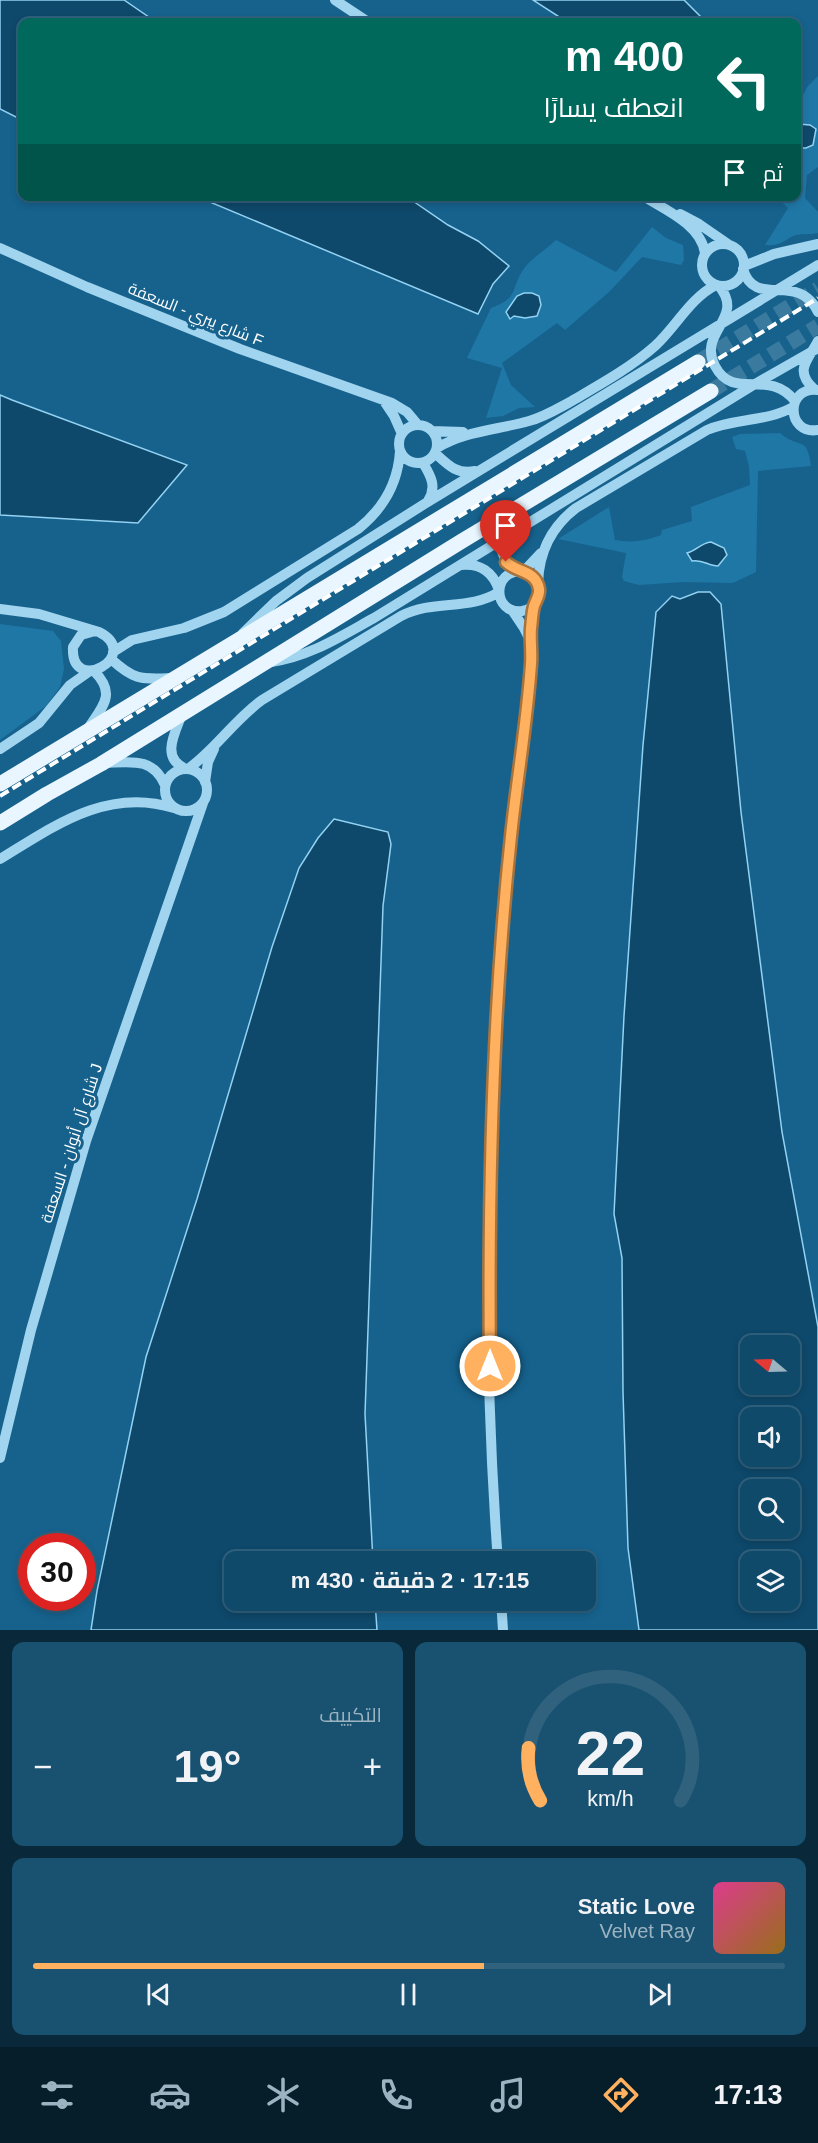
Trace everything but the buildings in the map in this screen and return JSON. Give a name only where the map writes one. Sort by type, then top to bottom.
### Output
[{"type":"main road","points":[[0,784],[698,362]]},
{"type":"main road","points":[[0,823],[102,764],[711,391]]},
{"type":"street","points":[[335,0],[362,18]]},
{"type":"street","points":[[651,201],[698,234],[705,253]]},
{"type":"street","points":[[665,210],[688,218],[733,247],[742,258],[748,281],[759,289],[771,291],[787,289],[805,296],[818,312]]},
{"type":"street","points":[[692,304],[703,272],[702,260],[705,253],[717,244],[774,254]]},
{"type":"street","points":[[400,452],[406,460],[419,463],[428,461],[436,450],[455,438],[528,421],[550,413],[639,359],[675,325],[705,291],[718,285],[732,284],[741,275],[743,268],[774,254],[818,244]]},
{"type":"street","name":"شارع يبري - السعفة F","points":[[0,248],[163,319],[400,407],[418,425]]},
{"type":"street","points":[[235,643],[261,614],[291,589],[426,503],[818,265]]},
{"type":"street","points":[[703,272],[706,278],[718,285],[724,292],[728,306],[724,321],[713,337],[711,346],[714,365],[720,373],[736,384],[778,386],[790,395],[794,404],[793,413],[798,424],[802,428],[816,432]]},
{"type":"street","points":[[816,389],[809,385],[804,372],[806,359],[814,351],[818,340]]},
{"type":"street","points":[[264,663],[296,657],[327,644],[501,541],[755,384],[814,351]]},
{"type":"street","points":[[498,1551],[489,1355],[489,1200],[492,1101],[503,924],[531,648],[531,626],[539,594],[539,566],[555,529],[568,514],[697,435],[727,423],[780,414],[794,404],[803,392],[816,389]]},
{"type":"street","points":[[384,401],[402,434]]},
{"type":"street","points":[[765,417],[798,424]]},
{"type":"street","points":[[390,492],[397,472],[399,445],[406,429],[418,425],[432,431],[475,432]]},
{"type":"street","points":[[432,431],[436,439],[436,450],[450,467],[462,472],[474,471],[490,465]]},
{"type":"street","points":[[419,463],[431,476],[433,485],[426,503]]},
{"type":"street","points":[[0,749],[39,723],[76,680],[104,667],[112,655],[125,643],[139,637],[184,628],[224,612],[358,529],[373,516],[390,492],[419,463]]},
{"type":"street","points":[[501,541],[502,556],[511,567],[529,574],[538,583]]},
{"type":"street","points":[[499,591],[500,584],[507,575],[521,571],[544,550]]},
{"type":"street","points":[[461,565],[475,565],[493,577],[502,602],[524,628],[531,648]]},
{"type":"street","points":[[189,843],[186,826],[177,809],[166,799],[167,780],[175,772],[187,769],[217,744],[244,714],[262,700],[401,616],[425,607],[472,603],[486,599],[499,591]]},
{"type":"street","points":[[472,603],[525,611],[535,604]]},
{"type":"street","points":[[0,609],[31,613],[99,632],[139,637]]},
{"type":"street","points":[[54,619],[66,630],[74,642],[74,657],[70,675],[59,698]]},
{"type":"street","points":[[74,642],[81,634],[99,632],[110,641],[112,655],[123,670],[135,677],[176,678]]},
{"type":"street","points":[[74,657],[79,665],[92,671],[103,681],[106,693],[101,711],[84,734]]},
{"type":"street","points":[[182,714],[170,748],[174,761],[198,773],[206,782]]},
{"type":"street","points":[[135,802],[192,810],[203,802],[206,796],[208,762],[217,744]]},
{"type":"street","points":[[102,764],[132,762],[146,764],[158,773],[165,787]]},
{"type":"street","points":[[0,859],[76,814],[103,806],[135,802],[154,796],[165,787]]},
{"type":"street","name":"شارع آل أنوان - السعفة J","points":[[0,1458],[31,1330],[70,1193],[106,1078],[203,802]]},
{"type":"street","points":[[502,1611],[503,1630]]},
{"type":"shaded area","points":[[0,0],[124,0],[150,18],[18,18],[18,118],[0,109]]},
{"type":"shaded area","points":[[533,0],[684,0],[702,18],[561,18]]},
{"type":"shaded area","points":[[818,76],[818,167],[807,175],[805,198],[818,212],[818,233],[796,235],[778,244],[765,245],[788,208],[780,201],[801,201],[801,98],[808,86]]},
{"type":"shaded area","points":[[801,124],[810,125],[816,129],[813,145],[801,148]]},
{"type":"shaded area","points":[[208,201],[413,201],[448,225],[478,241],[509,266],[493,284],[478,314]]},
{"type":"shaded area","points":[[652,227],[666,238],[683,245],[684,260],[681,265],[642,257],[609,292],[565,330],[557,323],[502,363],[511,385],[535,407],[519,408],[503,416],[486,418],[502,368],[467,358],[491,308],[510,297],[526,266],[556,240],[616,272]]},
{"type":"shaded area","points":[[524,293],[539,296],[541,305],[537,316],[525,318],[514,316],[510,319],[506,312],[517,296]]},
{"type":"shaded area","points":[[0,395],[187,465],[138,523],[0,515]]},
{"type":"shaded area","points":[[780,433],[804,446],[811,466],[758,471],[756,572],[733,583],[683,582],[639,585],[624,581],[622,577],[626,553],[558,539],[609,507],[615,540],[650,539],[661,535],[662,530],[692,521],[691,507],[750,485],[745,451],[736,449],[732,437],[740,434]]},
{"type":"shaded area","points":[[711,542],[724,548],[727,555],[718,566],[692,561],[687,553]]},
{"type":"shaded area","points":[[698,592],[710,592],[721,604],[741,812],[782,1132],[818,1327],[818,1630],[639,1630],[628,1548],[622,1258],[614,1214],[624,1016],[643,745],[656,612],[672,596],[680,599]]},
{"type":"shaded area","points":[[0,624],[53,631],[61,641],[64,669],[60,687],[46,706],[0,740]]},
{"type":"shaded area","points":[[334,819],[388,832],[391,844],[383,906],[365,1414],[372,1551],[224,1551],[224,1611],[376,1611],[377,1630],[91,1630],[94,1611],[96,1611],[97,1591],[146,1357],[197,1199],[272,947],[299,868],[318,838]]},
{"type":"tunnel","points":[[698,362],[818,289]]},
{"type":"tunnel","points":[[711,391],[818,326]]},
{"type":"railway","points":[[0,796],[818,298]]},
{"type":"route","points":[[490,1366],[489,1189],[496,1012],[511,836],[531,664],[531,626],[539,594],[538,583],[534,578],[518,571],[506,562]]}]
